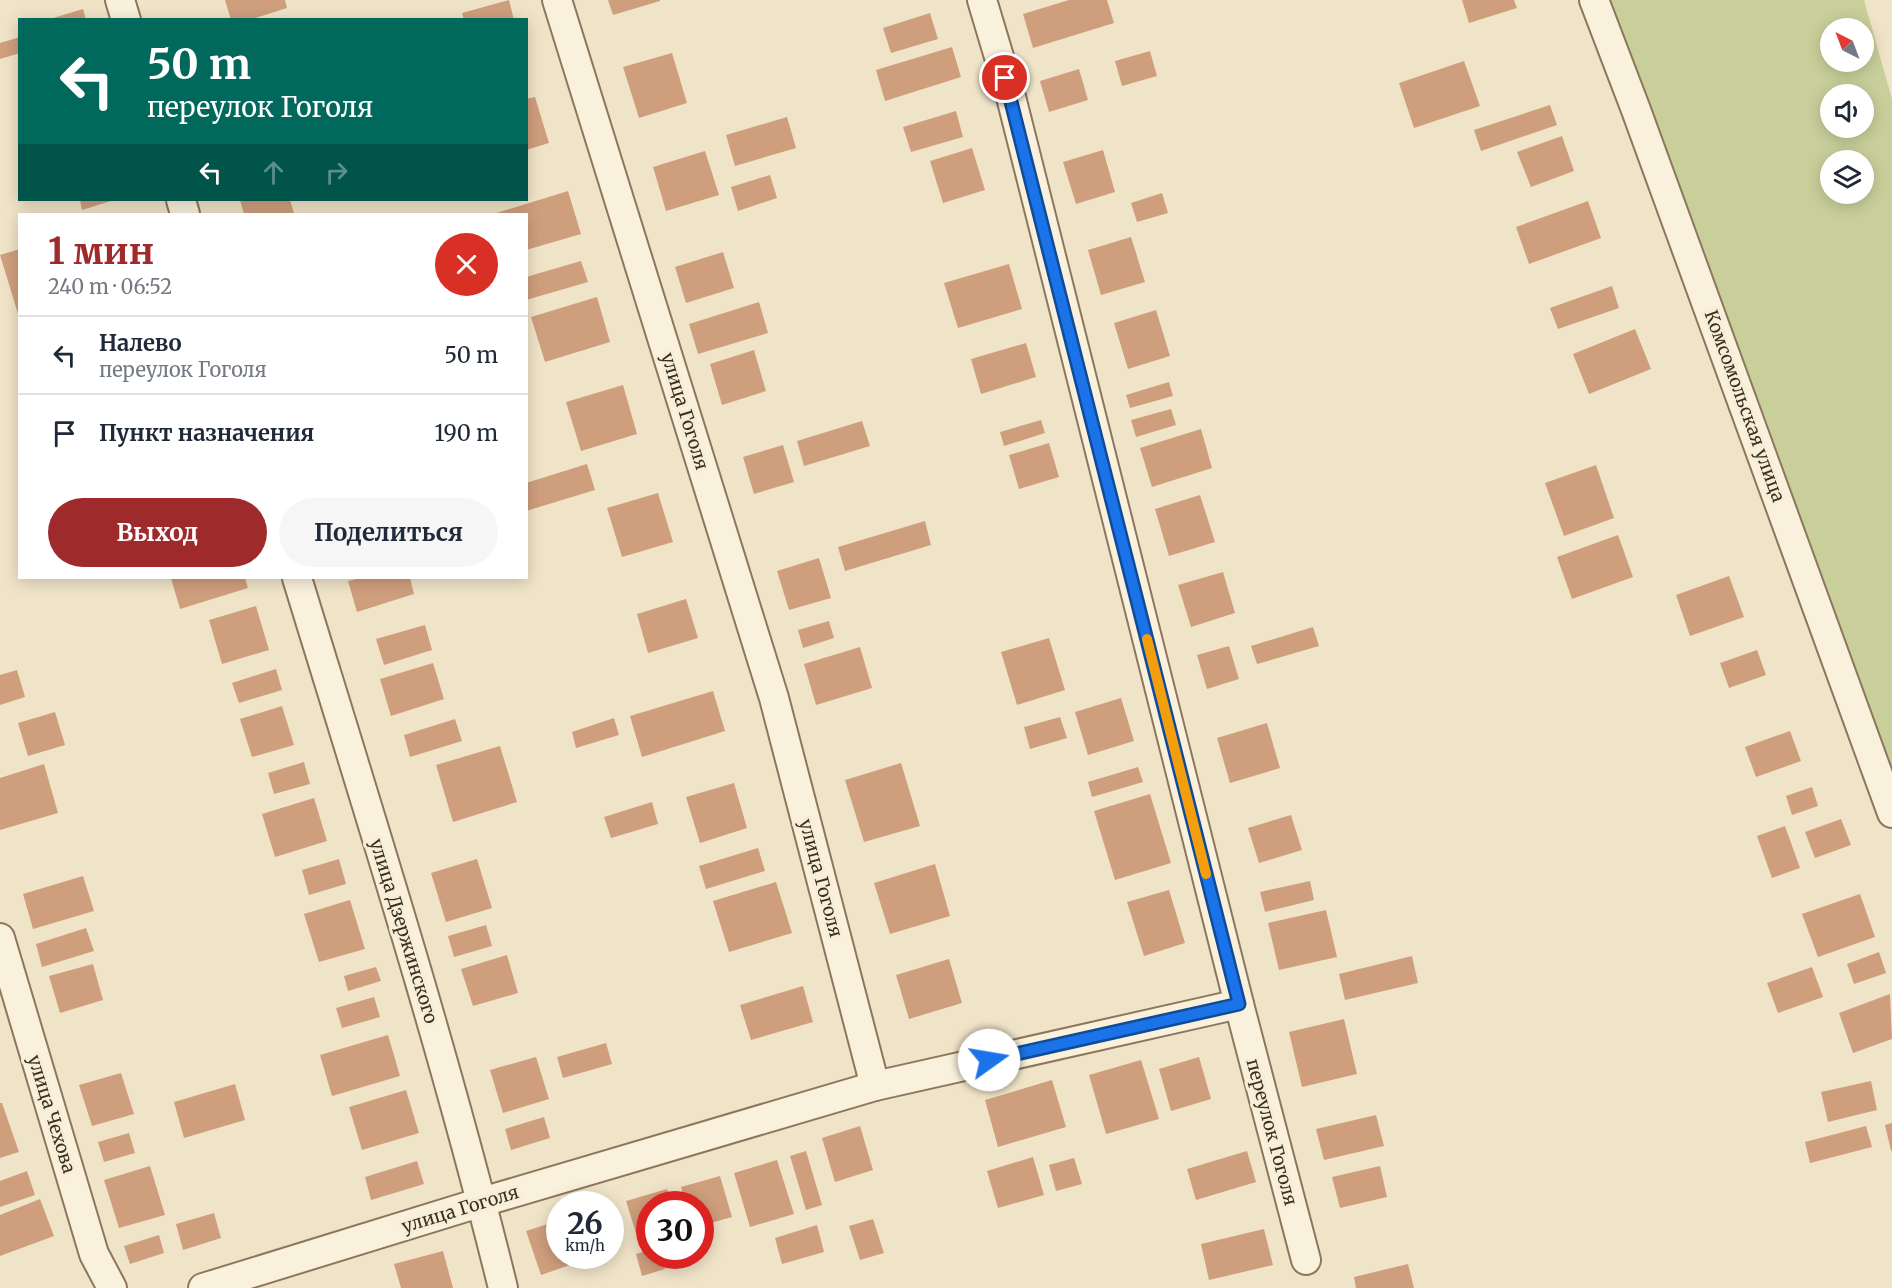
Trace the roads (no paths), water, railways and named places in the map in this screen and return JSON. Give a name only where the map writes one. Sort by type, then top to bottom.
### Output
[{"type":"street","points":[[120,0],[125,18]]},
{"type":"street","name":"улица Гоголя","points":[[203,1288],[482,1202],[875,1086],[774,698],[557,0]]},
{"type":"street","name":"переулок Гоголя","points":[[982,0],[1011,97],[1239,1004],[1306,1260]]},
{"type":"street","name":"Комсомольская улица","points":[[1594,0],[1892,813]]},
{"type":"street","name":"улица Дзержинского","points":[[297,579],[424,995],[482,1202],[503,1288]]},
{"type":"street","name":"улица Чехова","points":[[0,938],[94,1254],[112,1288]]},
{"type":"street","points":[[875,1086],[1239,1004]]}]
